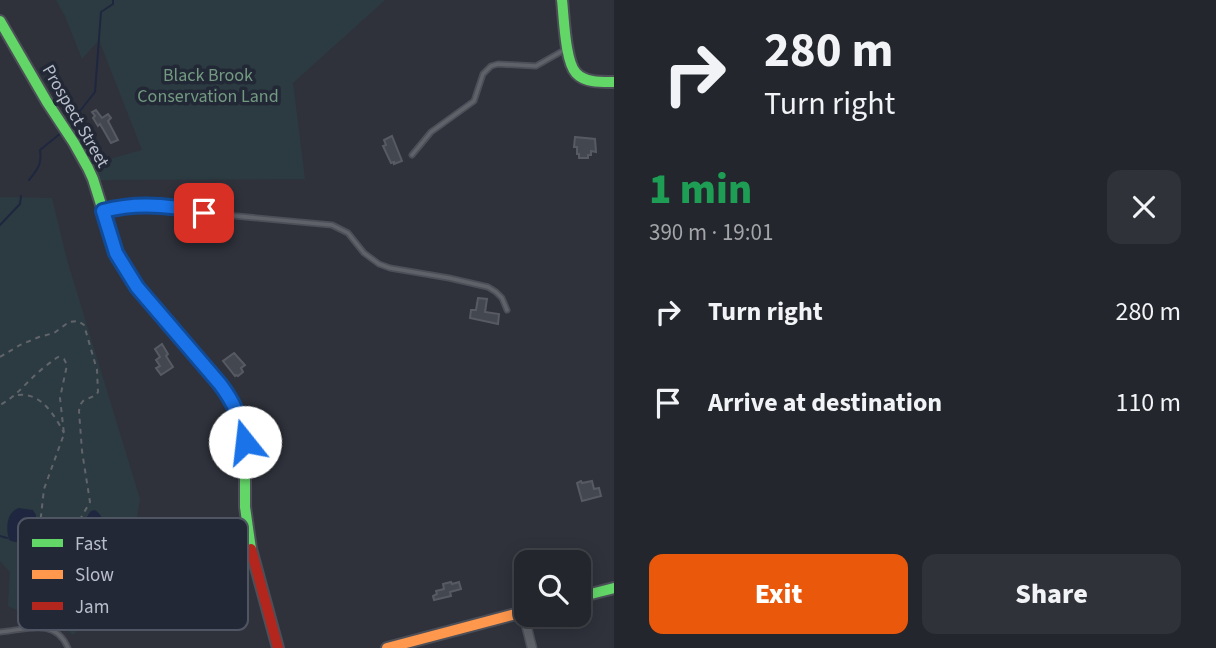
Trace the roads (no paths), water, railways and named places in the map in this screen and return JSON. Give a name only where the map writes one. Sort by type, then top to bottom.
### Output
[{"type":"street","points":[[562,0],[573,69],[589,80],[614,82]]},
{"type":"street","name":"Prospect Street","points":[[0,20],[82,156],[93,179],[116,253],[137,287],[220,384],[239,417],[245,447],[246,518]]},
{"type":"street","name":"Prospect Street","points":[[248,538],[278,648]]},
{"type":"street","points":[[591,594],[614,588]]},
{"type":"street","points":[[387,648],[405,646],[514,614]]},
{"type":"street","points":[[528,627],[532,648]]},
{"type":"lane","points":[[412,155],[431,132],[474,101],[483,74],[491,66],[536,66],[568,48]]},
{"type":"lane","points":[[103,211],[120,207],[159,206],[332,225],[348,233],[365,253],[379,264],[488,287],[502,298],[506,310]]},
{"type":"lane","points":[[0,632],[18,630]]},
{"type":"lane","points":[[50,630],[64,639],[68,648]]},
{"type":"water","points":[[15,510],[33,510],[36,515],[36,518],[18,518],[18,542],[9,540],[7,526],[9,517]]},
{"type":"water","points":[[95,510],[102,518],[87,518]]},
{"type":"waterway","points":[[68,126],[95,92],[101,12],[113,4],[113,0]]},
{"type":"waterway","points":[[29,180],[39,166],[40,150],[61,133]]},
{"type":"waterway","points":[[0,225],[20,204],[21,196]]},
{"type":"waterway","points":[[0,536],[7,538]]},
{"type":"park label","name":"Black Brook Conservation Land","points":[[208,85]]}]
